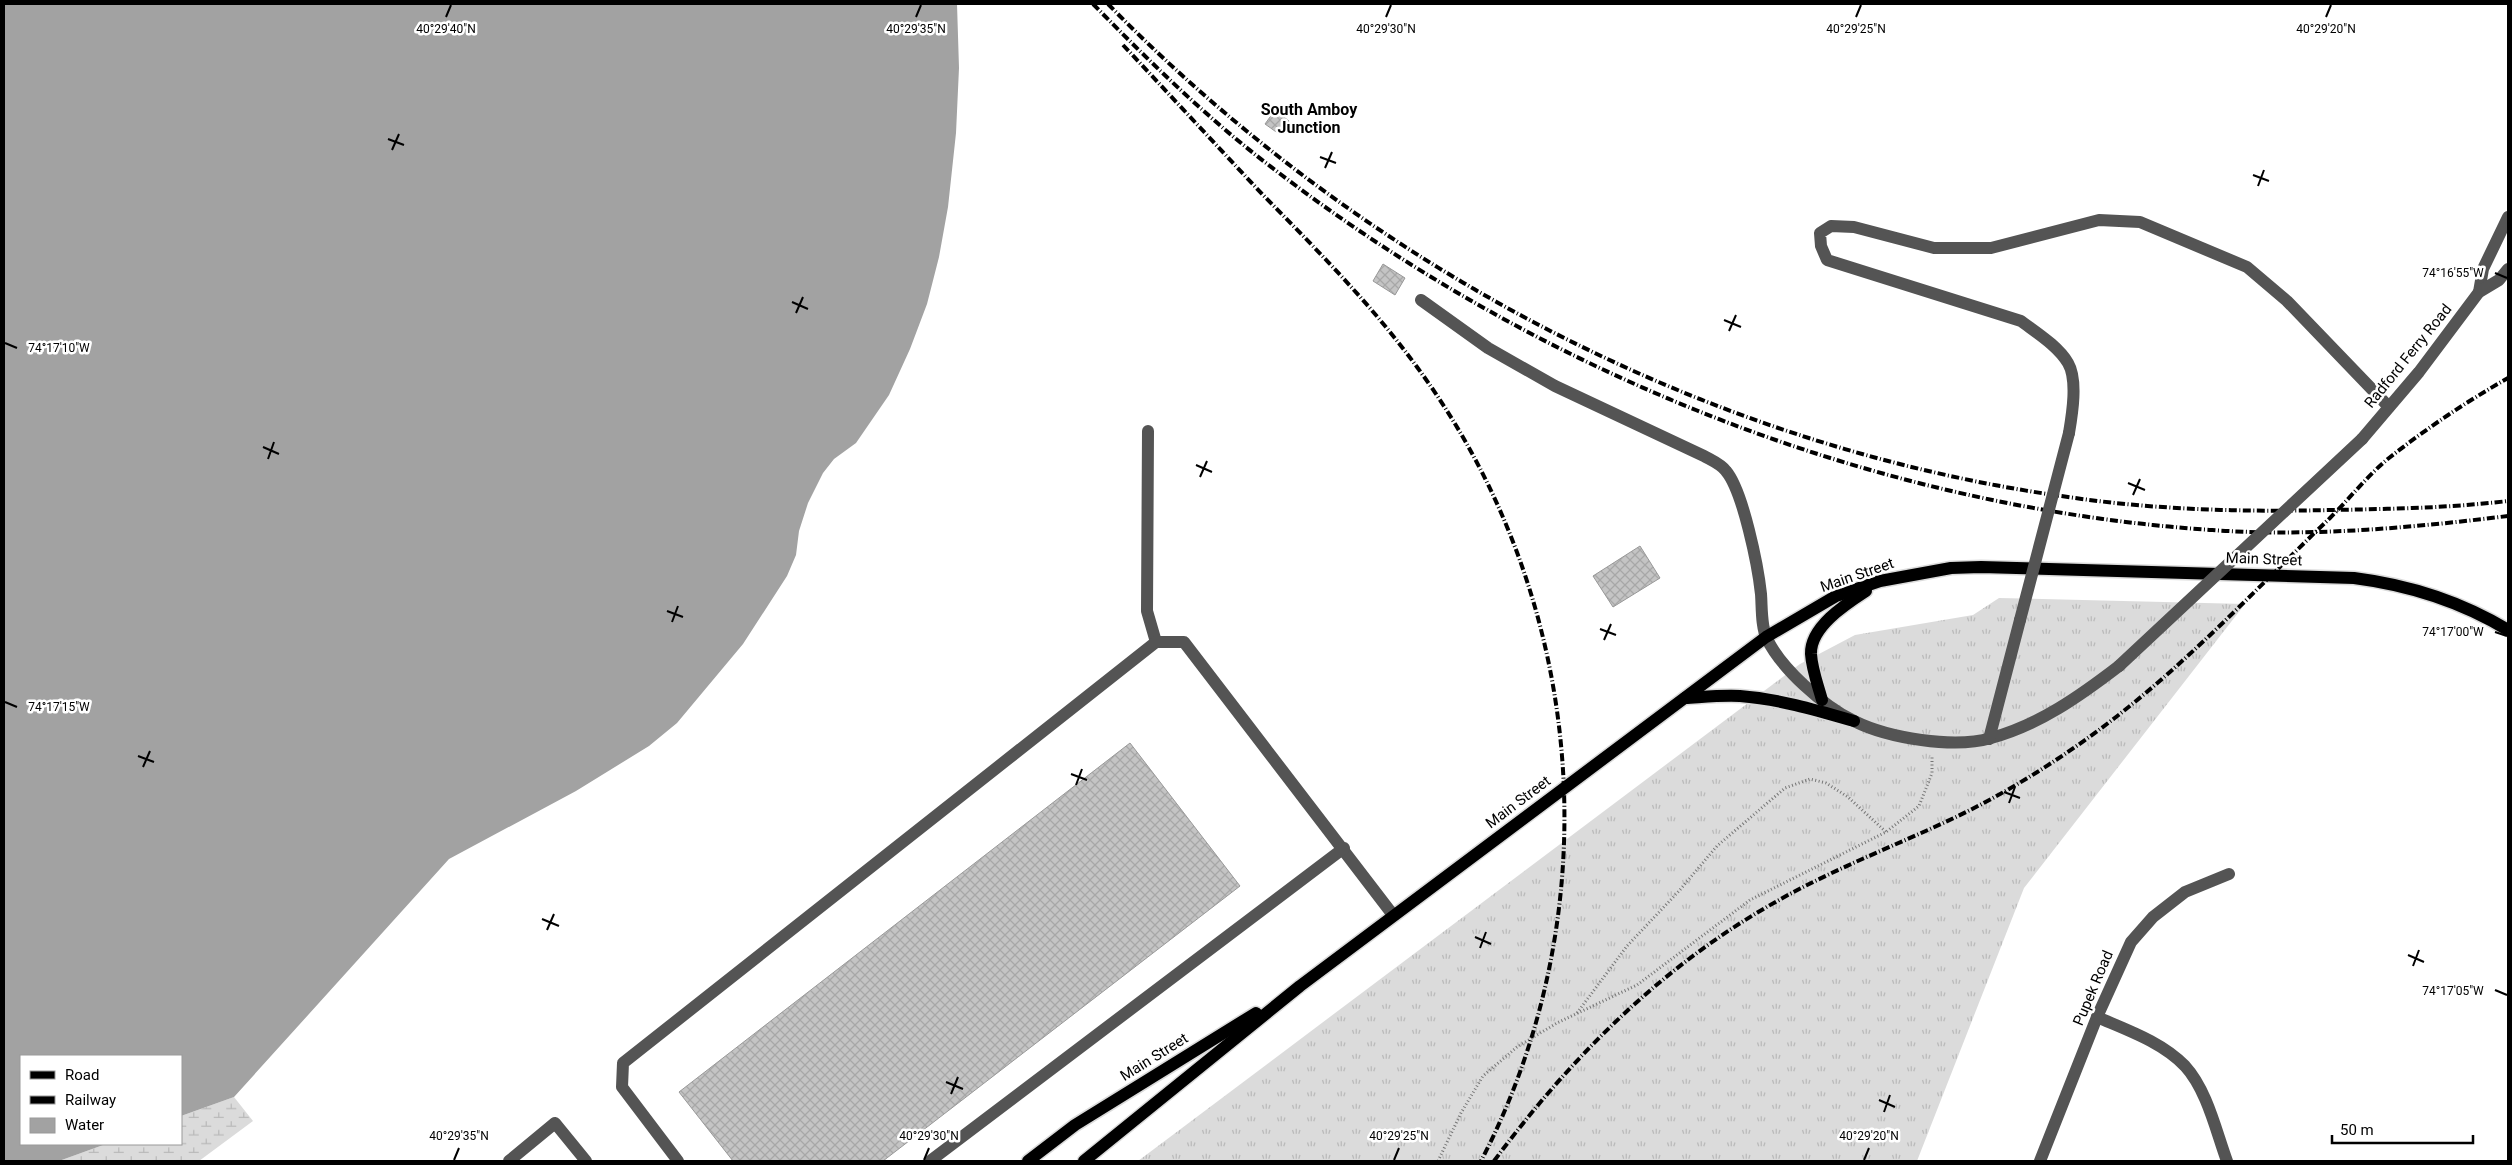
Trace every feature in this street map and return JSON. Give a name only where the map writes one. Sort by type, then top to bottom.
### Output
[{"type":"main road","name":"Main Street","points":[[1084,1161],[1300,986],[1393,915],[1766,637],[1836,596],[1880,581],[1951,568],[1981,567],[2354,578],[2388,582],[2457,603],[2508,630]]},
{"type":"main road","points":[[1822,700],[1811,652],[1818,634],[1836,611],[1880,581]]},
{"type":"main road","points":[[1685,698],[1738,696],[1794,704],[1854,721]]},
{"type":"main road","name":"Main Street","points":[[1028,1161],[1075,1125],[1300,986]]},
{"type":"street","name":"Radford Ferry Road","points":[[2479,292],[2483,269],[2508,217]]},
{"type":"street","points":[[1421,300],[1488,348],[1538,376],[1704,456],[1725,469],[1737,486],[1759,579],[1766,637],[1795,676],[1822,700],[1854,721],[1880,731],[1932,740],[1989,739],[2069,433],[2075,401],[2069,364],[2044,337],[2021,321],[1828,260],[1821,246],[1820,233],[1831,226],[1854,228],[1934,248],[1991,248],[2099,220],[2140,222],[2246,267],[2287,301],[2389,407]]},
{"type":"street","points":[[2488,260],[2508,271]]},
{"type":"street","name":"Radford Ferry Road","points":[[1989,739],[2022,728],[2057,709],[2084,693],[2119,666],[2362,439],[2419,372],[2479,292],[2508,271]]},
{"type":"street","points":[[1148,430],[1147,611],[1156,642]]},
{"type":"street","points":[[678,1161],[622,1087],[623,1063],[1156,642],[1184,642],[1344,848],[1393,915]]},
{"type":"street","points":[[930,1161],[1344,848]]},
{"type":"street","name":"Pupek Road","points":[[2040,1161],[2097,1017],[2131,942],[2152,918],[2185,892],[2230,874]]},
{"type":"street","points":[[2097,1017],[2144,1038],[2185,1066],[2201,1092],[2227,1161]]},
{"type":"street","points":[[509,1161],[555,1123],[586,1161]]},
{"type":"path","points":[[1438,1161],[1461,1113],[1483,1076],[1532,1037],[1577,1013],[1637,985],[1750,900],[1886,832],[1919,806],[1932,774],[1932,740]]},
{"type":"path","points":[[1577,1013],[1627,946],[1679,891],[1717,846],[1785,788],[1810,779],[1826,783],[1848,797],[1886,832]]},
{"type":"green space","points":[[1999,598],[2245,604],[2024,888],[1917,1161],[1138,1161],[1800,664],[1855,635],[1973,615]]},
{"type":"green space","points":[[234,1097],[253,1121],[199,1161],[59,1161],[103,1145],[182,1145],[182,1116]]},
{"type":"water","points":[[4,4],[957,4],[959,68],[956,133],[948,207],[939,257],[927,304],[910,349],[889,395],[856,443],[834,459],[823,473],[808,503],[799,531],[796,555],[787,576],[743,644],[677,723],[649,746],[576,791],[449,859],[234,1097],[182,1116],[182,1055],[20,1055],[20,1145],[103,1145],[59,1161],[4,1161]]},
{"type":"building","points":[[1275,110],[1289,121],[1279,134],[1265,124]]},
{"type":"building","points":[[1383,264],[1405,278],[1395,295],[1373,281]]},
{"type":"building","points":[[1640,546],[1660,578],[1613,607],[1593,576]]},
{"type":"building","points":[[1130,743],[1240,886],[883,1161],[733,1161],[679,1092]]},
{"type":"railway","points":[[1093,4],[1156,66],[1243,145],[1370,238],[1479,305],[1593,365],[1711,416],[1833,459],[1957,492],[2084,516],[2211,530],[2248,532],[2323,532],[2397,528],[2508,516]]},
{"type":"railway","points":[[1108,4],[1208,98],[1315,184],[1428,262],[1548,330],[1672,388],[1801,436],[1933,472],[2068,497],[2134,505],[2200,509],[2298,511],[2420,508],[2508,501]]},
{"type":"railway","points":[[1123,45],[1343,278],[1381,321],[1417,367],[1474,456],[1517,552],[1546,652],[1562,755],[1563,859],[1550,962],[1523,1063],[1481,1161]]},
{"type":"railway","points":[[1494,1161],[1555,1085],[1588,1049],[1659,983],[1697,953],[1737,925],[1779,900],[1822,877],[1977,807],[2018,784],[2078,745],[2116,717],[2199,646],[2389,458],[2447,416],[2508,378]]},
{"type":"district","name":"South Amboy Junction","points":[[1309,118]]}]
